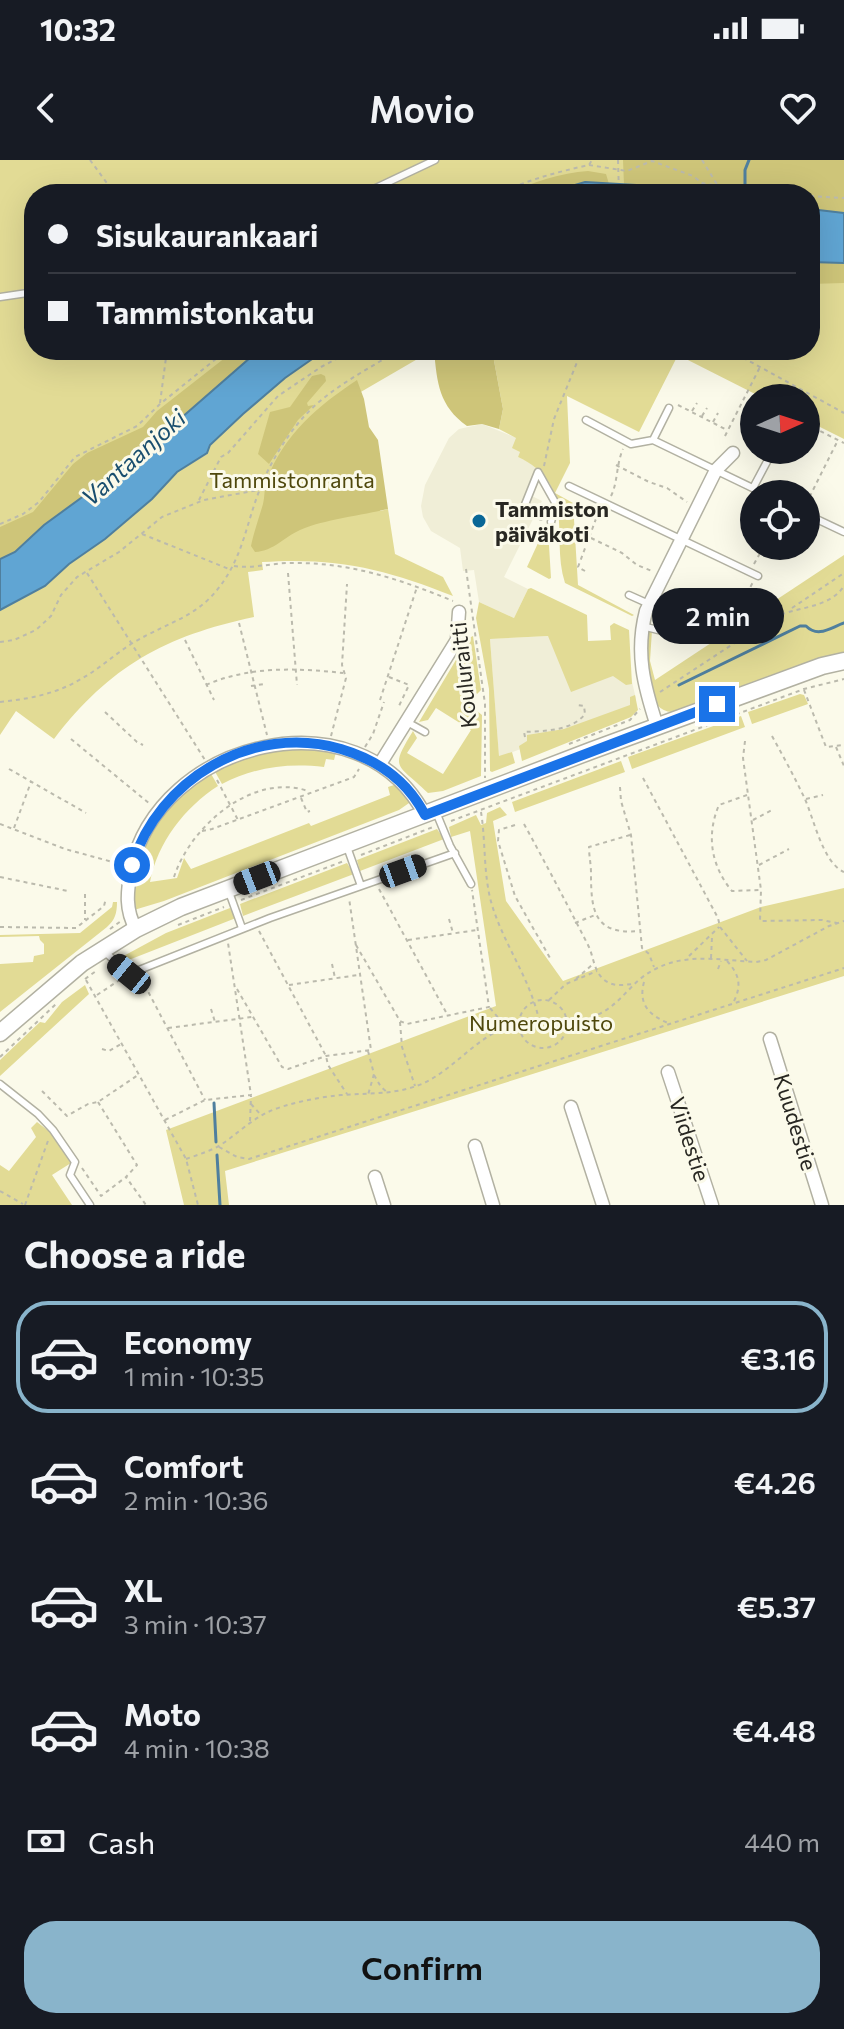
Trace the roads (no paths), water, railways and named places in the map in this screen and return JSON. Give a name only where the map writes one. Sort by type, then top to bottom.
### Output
[{"type":"street","points":[[657,726],[647,697],[640,660],[642,626],[649,604],[716,470],[733,453]]},
{"type":"street","points":[[380,764],[457,640],[459,612]]},
{"type":"street","points":[[0,1033],[82,963],[107,955],[136,929],[349,851],[657,726],[844,661]]},
{"type":"street","points":[[136,929],[129,916],[127,899],[132,865],[142,838],[172,796],[209,767],[252,748],[284,744],[323,745],[364,757],[380,764],[434,817]]},
{"type":"street","name":"Kuudestie","points":[[770,1039],[822,1205]]},
{"type":"street","name":"Viidestie","points":[[668,1072],[712,1205]]},
{"type":"street","points":[[571,1107],[603,1205]]},
{"type":"street","points":[[475,1146],[493,1205]]},
{"type":"street","points":[[375,1177],[384,1205]]},
{"type":"lane","points":[[384,184],[435,160]]},
{"type":"lane","points":[[0,297],[24,293]]},
{"type":"lane","points":[[653,440],[669,408]]},
{"type":"lane","points":[[586,420],[631,444],[653,440],[740,482]]},
{"type":"lane","points":[[541,516],[524,507],[538,472],[556,504],[551,522]]},
{"type":"lane","points":[[569,486],[755,575]]},
{"type":"lane","points":[[820,520],[843,529]]},
{"type":"lane","points":[[629,595],[649,604]]},
{"type":"lane","points":[[642,626],[663,631]]},
{"type":"lane","points":[[407,722],[425,732]]},
{"type":"lane","points":[[434,817],[471,884]]},
{"type":"lane","points":[[349,851],[361,886]]},
{"type":"lane","points":[[107,955],[133,972],[255,923],[455,853]]},
{"type":"lane","points":[[230,896],[242,928]]},
{"type":"lane","points":[[0,1084],[53,1130],[75,1162],[70,1175],[90,1205]]},
{"type":"water","points":[[585,182],[619,184],[578,184]]},
{"type":"water","points":[[820,210],[844,213],[844,263],[820,262]]},
{"type":"water","points":[[248,360],[311,360],[243,414],[210,445],[207,453],[177,472],[152,499],[105,539],[69,564],[45,586],[0,610],[0,559],[15,552],[44,525],[133,460]]},
{"type":"waterway","points":[[745,184],[749,160]]},
{"type":"waterway","points":[[679,685],[800,626],[820,632],[844,623]]},
{"type":"waterway","points":[[214,1103],[216,1142]]},
{"type":"waterway","points":[[217,1155],[220,1205]]},
{"type":"place","name":"Tammiston päiväkoti","points":[[479,521]]},
{"type":"water label","name":"Vantaanjoki","points":[[133,457]]},
{"type":"park label","name":"Tammistonranta","points":[[292,479]]},
{"type":"park label","name":"Numeropuisto","points":[[541,1022]]}]
